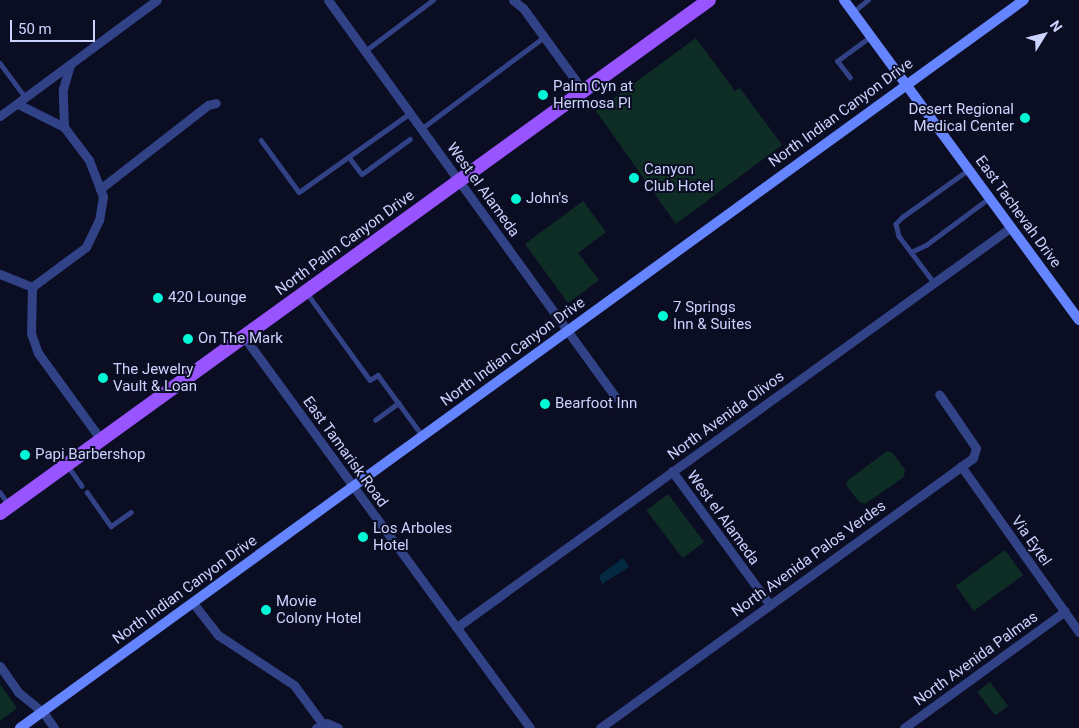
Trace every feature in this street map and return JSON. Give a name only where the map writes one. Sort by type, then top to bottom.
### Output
[{"type":"main road","name":"North Palm Canyon Drive","points":[[5,509],[102,441],[709,0]]},
{"type":"main road","name":"East Tachevah Drive","points":[[844,0],[1079,320]]},
{"type":"main road","name":"North Indian Canyon Drive","points":[[20,728],[1024,0]]},
{"type":"street","name":"West el Alameda","points":[[328,0],[615,397]]},
{"type":"street","points":[[514,0],[584,92]]},
{"type":"street","points":[[0,116],[152,2]]},
{"type":"street","points":[[64,127],[63,89],[70,65]]},
{"type":"street","points":[[100,189],[208,106],[216,103]]},
{"type":"street","points":[[18,104],[64,127],[89,160],[103,196],[99,220],[86,247],[32,287]]},
{"type":"street","name":"North Avenida Olivos","points":[[457,627],[1010,228]]},
{"type":"street","points":[[0,274],[32,287]]},
{"type":"street","points":[[32,287],[31,333],[38,353],[102,441]]},
{"type":"street","name":"East Tamarisk Road","points":[[244,337],[530,728]]},
{"type":"street","name":"North Avenida Palos Verdes","points":[[600,728],[973,458],[976,448],[939,394]]},
{"type":"street","name":"Via Eytel","points":[[961,466],[1079,632]]},
{"type":"street","name":"West el Alameda","points":[[672,472],[770,605]]},
{"type":"street","points":[[193,603],[218,635],[294,685],[319,726],[332,724],[338,728]]},
{"type":"street","name":"North Avenida Palmas","points":[[904,728],[1065,612]]},
{"type":"street","points":[[0,666],[28,703],[43,712],[54,728]]},
{"type":"lane","points":[[364,50],[433,0]]},
{"type":"lane","points":[[853,12],[868,0]]},
{"type":"lane","points":[[850,78],[837,61],[871,36]]},
{"type":"lane","points":[[421,128],[544,37]]},
{"type":"lane","points":[[0,63],[26,98]]},
{"type":"lane","points":[[261,140],[299,192],[410,113]]},
{"type":"lane","points":[[349,157],[362,174],[410,138]]},
{"type":"lane","points":[[934,283],[899,236],[896,224],[969,170]]},
{"type":"lane","points":[[912,252],[926,245],[989,198]]},
{"type":"lane","points":[[306,292],[370,380],[378,375],[422,436]]},
{"type":"lane","points":[[375,420],[398,403]]},
{"type":"lane","points":[[67,465],[82,486]]},
{"type":"lane","points":[[0,492],[5,509]]},
{"type":"lane","points":[[87,492],[111,526],[130,512]]},
{"type":"green space","points":[[696,38],[735,91],[740,88],[782,145],[676,224],[596,111]]},
{"type":"green space","points":[[583,201],[606,232],[578,253],[599,280],[568,303],[525,244]]},
{"type":"green space","points":[[887,451],[893,453],[905,470],[904,477],[865,504],[859,502],[846,485],[848,480]]},
{"type":"green space","points":[[668,494],[704,542],[683,558],[646,510]]},
{"type":"green space","points":[[1005,550],[1023,575],[974,611],[956,586]]},
{"type":"green space","points":[[990,682],[1008,706],[995,716],[977,692]]},
{"type":"green space","points":[[0,684],[17,708],[0,721]]},
{"type":"water","points":[[623,558],[629,567],[602,584],[599,576]]},
{"type":"place","name":"Palm Cyn at Hermosa Pl","points":[[543,95]]},
{"type":"place","name":"Desert Regional Medical Center","points":[[1025,118]]},
{"type":"place","name":"Canyon Club Hotel","points":[[634,178]]},
{"type":"place","name":"John's","points":[[516,199]]},
{"type":"place","name":"420 Lounge","points":[[158,298]]},
{"type":"place","name":"7 Springs Inn & Suites","points":[[663,316]]},
{"type":"place","name":"On The Mark","points":[[188,339]]},
{"type":"place","name":"The Jewelry Vault & Loan","points":[[103,378]]},
{"type":"place","name":"Bearfoot Inn","points":[[545,404]]},
{"type":"place","name":"Papi Barbershop","points":[[25,455]]},
{"type":"place","name":"Los Arboles Hotel","points":[[363,537]]},
{"type":"place","name":"Movie Colony Hotel","points":[[266,610]]}]
